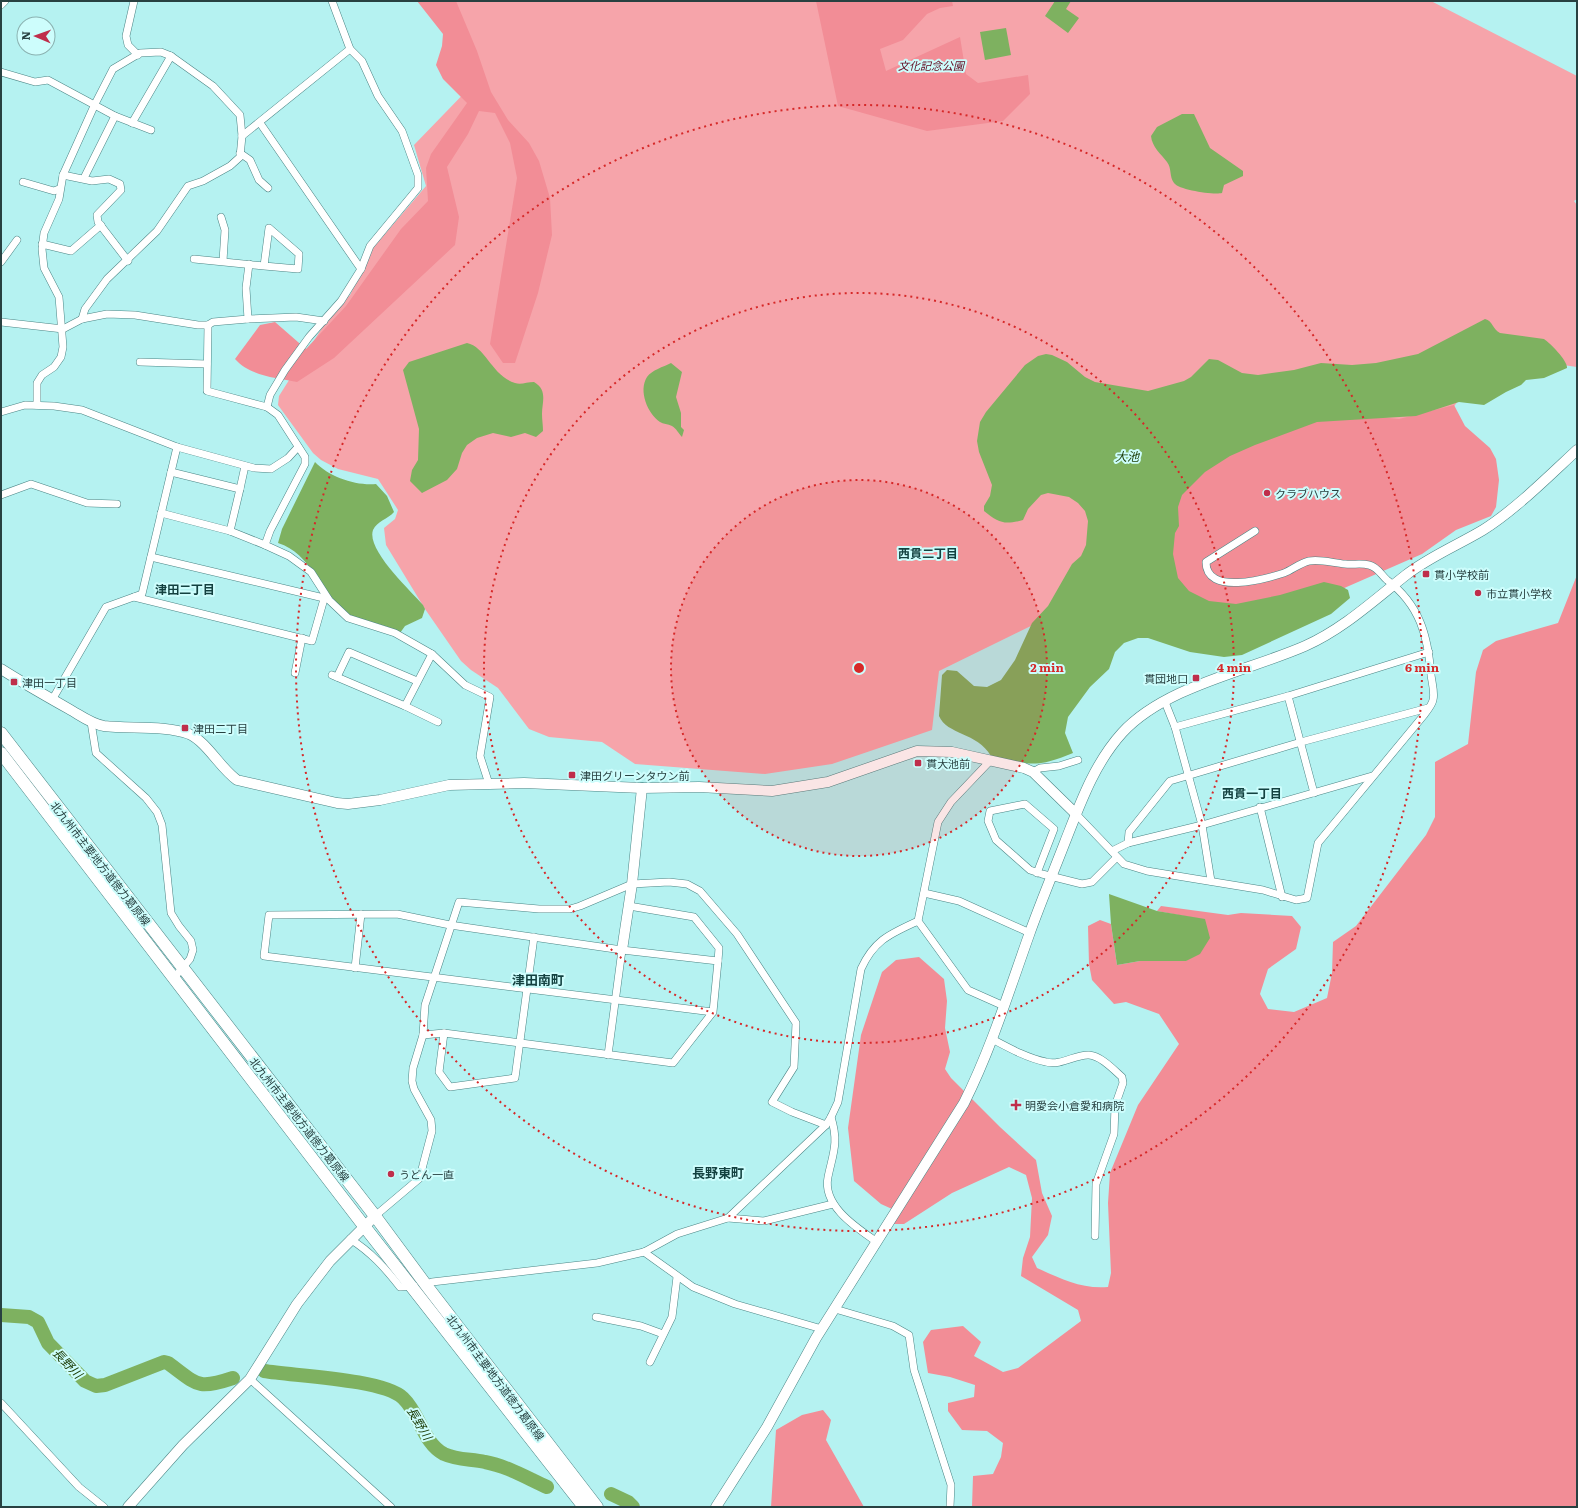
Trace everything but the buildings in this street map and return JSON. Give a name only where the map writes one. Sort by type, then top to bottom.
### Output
[{"type":"main road","name":"北九州市主要地方道徳力葛原線","points":[[1,733],[375,1216],[426,1285],[597,1507]]},
{"type":"main road","name":"北九州市主要地方道徳力葛原線","points":[[1,753],[173,979],[584,1507]]},
{"type":"street","points":[[1,5],[6,1]]},
{"type":"street","points":[[134,1],[126,36],[128,45],[138,54]]},
{"type":"street","points":[[267,407],[270,395],[285,370],[340,301],[361,269],[370,246],[418,188],[419,182],[418,175],[402,131],[378,96],[362,61],[350,49],[332,1]]},
{"type":"street","points":[[242,136],[350,49]]},
{"type":"street","points":[[37,405],[37,383],[42,375],[54,367],[61,357],[63,347],[59,297],[44,268],[42,244],[44,233],[59,199],[59,189],[63,175],[95,104],[113,69],[138,54],[161,52],[171,56],[213,86],[240,115],[242,136],[240,157],[230,166],[204,181],[188,186],[157,231],[107,279],[85,309],[82,320]]},
{"type":"street","points":[[132,123],[171,56]]},
{"type":"street","points":[[1,72],[35,82],[48,80],[115,116],[150,130]]},
{"type":"street","points":[[84,178],[115,116]]},
{"type":"street","points":[[260,123],[361,269]]},
{"type":"street","points":[[240,153],[250,160],[259,180],[268,188]]},
{"type":"street","points":[[63,175],[84,178],[92,181],[109,179],[120,184],[121,190],[97,215],[101,225],[128,260]]},
{"type":"street","points":[[23,182],[54,191],[59,189]]},
{"type":"street","points":[[221,217],[225,230],[223,261]]},
{"type":"street","points":[[42,244],[72,251],[101,225]]},
{"type":"street","points":[[194,259],[264,266],[298,268],[299,254],[269,228],[264,266]]},
{"type":"street","points":[[1,262],[3,253],[17,240]]},
{"type":"street","points":[[248,320],[246,288],[249,264]]},
{"type":"street","points":[[1,322],[62,329],[82,320],[107,314],[135,315],[208,325],[213,322],[296,317],[324,320]]},
{"type":"street","points":[[208,325],[206,391],[267,407],[278,415],[305,457],[305,464],[270,532],[265,545]]},
{"type":"street","points":[[140,362],[207,364]]},
{"type":"street","points":[[1,412],[25,405],[54,406],[82,410],[177,447],[254,468],[271,469],[288,458],[298,447]]},
{"type":"street","points":[[52,700],[106,607],[142,594],[177,447]]},
{"type":"street","points":[[716,1507],[767,1427],[822,1329],[964,1103],[992,1039],[1051,876],[1076,814],[1097,768],[1123,732],[1138,719],[1165,702],[1213,680],[1306,646],[1348,622],[1422,564],[1495,522],[1577,450]]},
{"type":"street","points":[[230,531],[246,466]]},
{"type":"street","points":[[171,472],[240,489]]},
{"type":"street","points":[[1,495],[31,484],[86,503],[118,504]]},
{"type":"street","points":[[161,514],[230,531],[289,556],[311,572],[326,599],[348,618],[395,633],[432,654],[465,685],[490,697],[480,756],[489,784]]},
{"type":"street","points":[[1,669],[91,722],[104,726],[174,731],[188,734],[197,739],[229,774],[237,780],[337,803],[348,804],[380,800],[449,785],[563,784],[642,788],[699,787],[772,792],[828,782],[917,751],[952,752],[990,762],[1024,768],[1033,772],[1124,864],[1147,871],[1263,890],[1296,900],[1307,898],[1318,843],[1433,700],[1429,652],[1418,614],[1395,585],[1386,579],[1376,568],[1369,565],[1346,564],[1322,560],[1308,561],[1285,572],[1255,581],[1223,581],[1215,578],[1209,573],[1206,569],[1206,562],[1255,531]]},
{"type":"street","points":[[151,557],[326,599]]},
{"type":"street","points":[[134,597],[312,641],[326,599]]},
{"type":"street","points":[[295,672],[302,638]]},
{"type":"street","points":[[417,681],[349,652],[334,676],[405,706],[438,722]]},
{"type":"street","points":[[1175,727],[1288,696],[1429,652]]},
{"type":"street","points":[[405,706],[432,654]]},
{"type":"street","points":[[1288,696],[1314,793]]},
{"type":"street","points":[[1165,702],[1175,727],[1202,825],[1211,881]]},
{"type":"street","points":[[1128,844],[1129,832],[1170,781],[1301,742],[1428,708]]},
{"type":"street","points":[[91,722],[96,753],[146,798],[157,812],[162,825],[171,913],[191,941],[193,950],[190,959],[173,979]]},
{"type":"street","points":[[1033,772],[1040,768],[1060,766],[1078,760]]},
{"type":"street","points":[[990,762],[942,813],[936,831],[918,921],[968,990],[1004,1006]]},
{"type":"street","points":[[1037,873],[1054,829],[1025,804],[990,811],[988,821],[996,840],[1030,870],[1037,873],[1082,884],[1092,882],[1114,854],[1128,844],[1202,825],[1260,807],[1372,776]]},
{"type":"street","points":[[608,1055],[632,884],[642,788]]},
{"type":"street","points":[[1260,807],[1282,897]]},
{"type":"street","points":[[128,1507],[183,1445],[250,1379],[297,1304],[330,1261],[364,1226],[420,1178],[432,1131],[431,1120],[414,1089],[412,1081],[413,1068],[423,1035],[425,1005],[450,925],[459,902],[539,909],[570,909],[632,884],[669,882],[687,884],[700,891],[737,934],[796,1023],[794,1067],[772,1102],[792,1112],[826,1125]]},
{"type":"street","points":[[924,893],[959,901],[1030,933]]},
{"type":"street","points":[[423,1035],[444,1033],[673,1063],[713,1012],[718,948],[694,917],[629,906]]},
{"type":"street","points":[[355,968],[361,914]]},
{"type":"street","points":[[713,1012],[264,956],[269,915],[397,914],[450,925],[622,950],[718,961]]},
{"type":"street","points":[[728,1218],[826,1125],[831,1118],[838,1102],[860,968],[868,953],[888,935],[918,921]]},
{"type":"street","points":[[444,1033],[439,1072],[450,1087],[515,1078],[534,937]]},
{"type":"street","points":[[992,1039],[1024,1055],[1048,1063],[1066,1061],[1089,1055],[1104,1061],[1122,1077],[1123,1083],[1115,1106],[1114,1134],[1096,1184],[1095,1236]]},
{"type":"street","points":[[831,1118],[834,1127],[836,1146],[827,1184],[832,1204],[857,1228],[877,1242]]},
{"type":"street","points":[[350,1239],[364,1248],[380,1263],[400,1287],[597,1263],[644,1252],[677,1234],[728,1218],[764,1221],[832,1204]]},
{"type":"street","points":[[644,1252],[693,1288],[735,1304],[822,1329]]},
{"type":"street","points":[[650,1362],[672,1317],[677,1277]]},
{"type":"street","points":[[835,1309],[894,1326],[909,1335],[914,1370],[951,1485],[950,1507]]},
{"type":"street","points":[[596,1317],[641,1326],[663,1334]]},
{"type":"street","points":[[250,1379],[391,1507]]},
{"type":"street","points":[[1,1403],[79,1487],[104,1507]]},
{"type":"green space","points":[[417,1],[456,1],[477,51],[491,92],[508,120],[529,143],[539,161],[550,198],[552,235],[538,293],[515,363],[503,363],[490,344],[517,178],[510,143],[495,113],[479,111],[468,134],[447,167],[459,217],[455,245],[334,358],[297,382],[256,373],[241,365],[235,359],[260,325],[275,322],[306,349],[346,306],[401,229],[428,201],[426,168],[431,154],[467,103],[443,79],[436,65],[442,46],[443,34]]},
{"type":"green space","name":"文化記念公園","points":[[441,1],[1431,1],[1577,76],[1577,199],[1574,201],[1577,205],[1577,367],[1528,360],[1463,395],[1411,460],[1131,577],[939,671],[932,730],[832,764],[765,774],[635,764],[602,742],[549,737],[529,729],[498,688],[471,670],[461,661],[425,609],[386,545],[384,528],[395,519],[398,510],[378,479],[338,469],[321,460],[313,453],[278,405],[279,396],[327,320],[338,305],[350,295],[373,248],[426,186],[414,145],[475,82]]},
{"type":"green space","name":"文化記念公園","points":[[816,1],[952,1],[953,6],[940,8],[927,14],[903,40],[880,49],[886,71],[960,37],[966,74],[978,83],[1028,75],[1030,94],[1003,121],[927,131],[838,106]]},
{"type":"green space","points":[[1454,405],[1465,426],[1490,448],[1496,459],[1499,480],[1496,507],[1491,516],[1456,530],[1422,554],[1310,603],[1207,609],[1169,578],[1164,501],[1219,452],[1325,416],[1369,416],[1399,419]]},
{"type":"green space","points":[[1577,575],[1577,1507],[972,1507],[973,1476],[993,1474],[1001,1457],[1003,1443],[987,1431],[962,1430],[948,1411],[948,1403],[974,1397],[975,1385],[950,1377],[928,1373],[923,1342],[931,1330],[963,1326],[981,1342],[974,1356],[1003,1372],[1018,1368],[1081,1321],[1078,1310],[1021,1276],[1023,1258],[1030,1237],[1032,1198],[1026,1175],[1009,1167],[952,1193],[904,1224],[891,1224],[892,1209],[881,1204],[854,1181],[848,1128],[861,1035],[882,972],[896,960],[919,957],[944,979],[947,1001],[945,1028],[950,1052],[945,1069],[951,1078],[1000,1127],[1036,1160],[1042,1193],[1052,1216],[1048,1235],[1032,1257],[1037,1268],[1080,1285],[1108,1287],[1111,1273],[1108,1203],[1110,1173],[1138,1105],[1179,1044],[1159,1014],[1126,1002],[1114,1004],[1092,980],[1089,964],[1088,926],[1100,920],[1111,924],[1117,965],[1140,961],[1186,961],[1205,920],[1157,911],[1161,906],[1228,915],[1241,913],[1292,916],[1301,927],[1296,949],[1268,969],[1260,994],[1268,1009],[1294,1012],[1327,998],[1332,973],[1333,942],[1356,926],[1426,835],[1435,817],[1435,762],[1468,744],[1476,672],[1483,650],[1496,641],[1558,623]]},
{"type":"green space","points":[[823,1410],[831,1420],[826,1440],[864,1507],[771,1507],[776,1430],[802,1415]]},
{"type":"water","points":[[1055,1],[1071,1],[1066,9],[1079,18],[1068,33],[1045,16]]},
{"type":"water","points":[[1006,28],[1011,55],[985,60],[980,32]]},
{"type":"water","points":[[1182,114],[1194,114],[1210,148],[1243,171],[1243,176],[1224,185],[1222,193],[1196,191],[1177,186],[1172,181],[1169,164],[1153,144],[1151,136],[1157,127]]},
{"type":"water","name":"大池","points":[[1485,319],[1488,320],[1500,333],[1544,339],[1562,357],[1567,365],[1567,368],[1544,378],[1526,380],[1521,385],[1484,405],[1459,402],[1416,416],[1317,422],[1230,456],[1205,472],[1182,495],[1178,507],[1179,526],[1175,533],[1173,554],[1178,578],[1189,591],[1209,601],[1236,604],[1280,595],[1324,582],[1341,586],[1348,590],[1350,598],[1331,614],[1242,655],[1224,657],[1190,652],[1148,638],[1138,638],[1124,643],[1115,652],[1109,669],[1090,687],[1068,717],[1065,733],[1073,753],[1061,758],[1032,764],[991,756],[978,742],[955,731],[943,722],[939,716],[942,675],[947,670],[957,671],[974,686],[987,687],[1001,680],[1015,660],[1032,623],[1048,606],[1072,564],[1081,556],[1086,545],[1088,521],[1085,511],[1078,503],[1069,497],[1048,493],[1041,495],[1028,509],[1023,520],[1016,522],[1002,522],[984,511],[984,506],[990,496],[992,485],[979,452],[977,441],[980,422],[986,412],[1025,365],[1038,356],[1046,354],[1052,355],[1067,362],[1085,377],[1095,382],[1148,391],[1184,381],[1191,377],[1209,359],[1218,360],[1242,373],[1258,375],[1294,370],[1321,363],[1352,365],[1376,363],[1418,354]]},
{"type":"water","points":[[467,343],[479,350],[500,374],[507,379],[517,384],[534,382],[538,385],[543,392],[543,431],[536,437],[525,433],[511,437],[493,433],[477,438],[467,445],[462,453],[457,469],[447,480],[422,493],[410,481],[412,470],[418,460],[419,429],[403,370],[409,362]]},
{"type":"water","points":[[671,363],[682,372],[676,397],[681,413],[681,427],[684,430],[682,437],[673,427],[661,423],[652,414],[648,408],[644,395],[644,383],[647,377]]},
{"type":"water","points":[[315,462],[328,472],[343,479],[360,484],[376,484],[387,496],[394,512],[380,522],[373,530],[373,538],[376,548],[391,570],[425,609],[422,618],[405,626],[400,633],[394,629],[356,618],[343,611],[334,602],[314,573],[299,555],[290,548],[278,543],[282,529]]},
{"type":"water","points":[[1109,894],[1157,911],[1205,919],[1210,938],[1200,954],[1186,961],[1140,961],[1117,965],[1111,924]]},
{"type":"waterway","name":"長野川","points":[[1,1315],[29,1317],[38,1322],[48,1343],[85,1381],[96,1386],[105,1385],[164,1362],[168,1363],[192,1381],[198,1383],[212,1384],[233,1378]]},
{"type":"waterway","name":"長野川","points":[[264,1371],[358,1382],[377,1386],[393,1392],[403,1398],[409,1405],[426,1436],[431,1443],[444,1454],[501,1466],[547,1487]]},
{"type":"waterway","name":"長野川","points":[[611,1494],[628,1502],[633,1507]]},
{"type":"place","name":"クラブハウス","points":[[1267,493]]},
{"type":"place","name":"貫小学校前","points":[[1426,574]]},
{"type":"place","name":"市立貫小学校","points":[[1478,593]]},
{"type":"place","name":"貫団地口","points":[[1196,678]]},
{"type":"place","name":"津田一丁目","points":[[14,682]]},
{"type":"place","name":"津田二丁目","points":[[185,728]]},
{"type":"place","name":"貫大池前","points":[[918,763]]},
{"type":"place","name":"津田グリーンタウン前","points":[[572,775]]},
{"type":"place","name":"明愛会小倉愛和病院","points":[[1016,1105]]},
{"type":"place","name":"うどん一直","points":[[391,1174]]},
{"type":"district","name":"西貫二丁目","points":[[928,553]]},
{"type":"district","name":"津田二丁目","points":[[185,589]]},
{"type":"district","name":"西貫一丁目","points":[[1252,793]]},
{"type":"district","name":"津田南町","points":[[538,979]]},
{"type":"district","name":"長野東町","points":[[718,1172]]}]
